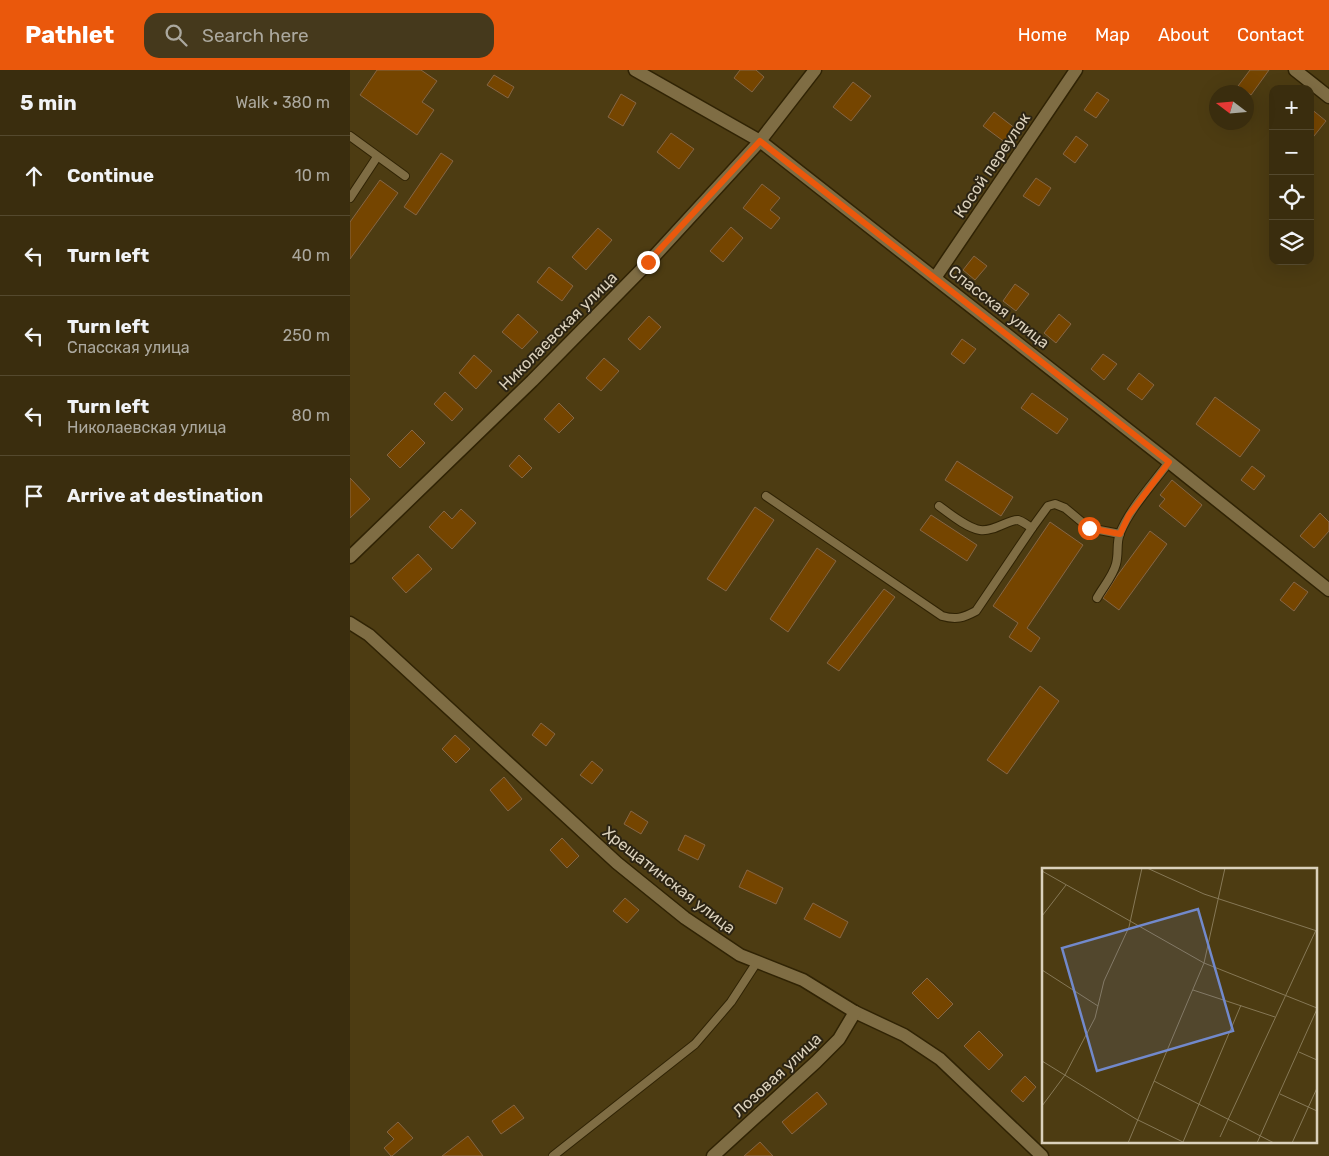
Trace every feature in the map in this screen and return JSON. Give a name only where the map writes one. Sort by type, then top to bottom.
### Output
[{"type":"street","name":"Спасская улица","points":[[635,70],[760,141],[1329,590]]},
{"type":"street","name":"Николаевская улица","points":[[350,557],[539,374],[648,262],[760,141],[815,70]]},
{"type":"street","name":"Косой переулок","points":[[935,278],[1076,70]]},
{"type":"street","points":[[1295,70],[1329,97]]},
{"type":"street","name":"Хрещатинская улица","points":[[350,623],[369,635],[617,863],[685,918],[740,955],[803,980],[855,1012],[904,1034],[940,1059],[1042,1156]]},
{"type":"street","name":"Лозовая улица","points":[[713,1156],[839,1039],[855,1012]]},
{"type":"lane","points":[[350,136],[405,176]]},
{"type":"lane","points":[[350,198],[378,157]]},
{"type":"lane","points":[[1096,598],[1114,569],[1118,550],[1117,542],[1129,515],[1169,462]]},
{"type":"lane","points":[[766,496],[942,616],[953,619],[967,616],[976,611],[1048,506],[1055,504],[1065,508],[1089,528],[1120,534]]},
{"type":"lane","points":[[939,506],[973,528],[982,530],[997,528],[1016,520],[1032,528]]},
{"type":"lane","points":[[553,1156],[695,1044],[731,1002],[758,962]]},
{"type":"building","points":[[377,70],[421,70],[437,81],[422,102],[434,110],[417,135],[360,95]]},
{"type":"building","points":[[740,70],[756,70],[764,77],[752,92],[734,78]]},
{"type":"building","points":[[1250,70],[1269,70],[1254,91],[1254,85],[1239,85]]},
{"type":"building","points":[[494,75],[514,87],[508,98],[487,85]]},
{"type":"building","points":[[853,82],[871,96],[851,121],[833,107]]},
{"type":"building","points":[[1097,92],[1109,100],[1096,118],[1084,110]]},
{"type":"building","points":[[621,94],[636,103],[623,126],[608,117]]},
{"type":"building","points":[[1314,111],[1326,121],[1314,136]]},
{"type":"building","points":[[994,112],[1016,129],[1006,143],[983,126]]},
{"type":"building","points":[[671,133],[694,149],[679,169],[657,152]]},
{"type":"building","points":[[1076,136],[1088,145],[1075,163],[1063,154]]},
{"type":"building","points":[[441,153],[453,161],[416,215],[404,207]]},
{"type":"building","points":[[1036,178],[1051,188],[1039,206],[1023,196]]},
{"type":"building","points":[[380,180],[398,193],[350,259],[350,222]]},
{"type":"building","points":[[762,184],[780,198],[770,210],[780,218],[771,229],[743,208]]},
{"type":"building","points":[[731,227],[743,238],[723,262],[710,251]]},
{"type":"building","points":[[598,228],[612,240],[586,270],[572,257]]},
{"type":"building","points":[[974,256],[987,266],[975,280],[963,270]]},
{"type":"building","points":[[549,267],[573,286],[562,301],[537,282]]},
{"type":"building","points":[[1015,284],[1029,294],[1016,311],[1003,301]]},
{"type":"building","points":[[518,314],[538,332],[522,349],[502,332]]},
{"type":"building","points":[[1059,314],[1071,324],[1056,343],[1044,333]]},
{"type":"building","points":[[649,316],[661,327],[640,350],[628,339]]},
{"type":"building","points":[[962,339],[976,349],[964,364],[951,354]]},
{"type":"building","points":[[1103,354],[1117,364],[1104,380],[1091,369]]},
{"type":"building","points":[[474,355],[492,371],[476,389],[459,373]]},
{"type":"building","points":[[604,358],[619,371],[601,391],[586,378]]},
{"type":"building","points":[[1139,373],[1154,385],[1142,400],[1127,389]]},
{"type":"building","points":[[445,392],[463,409],[452,421],[434,404]]},
{"type":"building","points":[[1032,393],[1068,419],[1057,434],[1021,408]]},
{"type":"building","points":[[1215,397],[1260,430],[1240,457],[1196,424]]},
{"type":"building","points":[[559,403],[574,418],[559,433],[544,419]]},
{"type":"building","points":[[412,430],[425,443],[400,468],[387,455]]},
{"type":"building","points":[[519,455],[532,468],[522,478],[509,466]]},
{"type":"building","points":[[957,461],[1013,497],[1001,516],[945,480]]},
{"type":"building","points":[[1252,466],[1265,476],[1254,490],[1241,480]]},
{"type":"building","points":[[350,478],[370,499],[350,518]]},
{"type":"building","points":[[1172,480],[1202,505],[1185,527],[1159,506],[1165,499],[1160,495]]},
{"type":"building","points":[[755,507],[774,520],[726,591],[707,579]]},
{"type":"building","points":[[461,509],[476,523],[452,549],[429,527],[444,511],[452,519]]},
{"type":"building","points":[[1320,513],[1329,522],[1329,531],[1314,548],[1300,536]]},
{"type":"building","points":[[931,515],[977,545],[967,561],[920,530]]},
{"type":"building","points":[[1050,522],[1083,545],[1027,628],[1040,638],[1031,652],[1009,637],[1018,623],[993,606]]},
{"type":"building","points":[[1150,531],[1167,544],[1119,610],[1103,598]]},
{"type":"building","points":[[817,548],[836,561],[788,632],[770,619]]},
{"type":"building","points":[[418,554],[432,569],[406,593],[392,578]]},
{"type":"building","points":[[1294,582],[1308,592],[1294,611],[1280,600]]},
{"type":"building","points":[[884,589],[895,597],[839,671],[827,663]]},
{"type":"building","points":[[1040,686],[1059,701],[1007,774],[987,760]]},
{"type":"building","points":[[541,723],[555,734],[546,746],[532,735]]},
{"type":"building","points":[[455,735],[470,749],[456,763],[442,749]]},
{"type":"building","points":[[592,761],[603,770],[592,784],[580,775]]},
{"type":"building","points":[[504,777],[522,799],[508,811],[490,790]]},
{"type":"building","points":[[631,811],[648,822],[641,834],[624,824]]},
{"type":"building","points":[[685,835],[705,845],[698,860],[678,850]]},
{"type":"building","points":[[562,838],[579,856],[567,868],[550,850]]},
{"type":"building","points":[[747,870],[783,888],[776,904],[739,887]]},
{"type":"building","points":[[625,898],[639,910],[627,923],[613,911]]},
{"type":"building","points":[[813,903],[848,922],[840,938],[804,919]]},
{"type":"building","points":[[927,978],[953,1004],[938,1019],[912,993]]},
{"type":"building","points":[[979,1031],[1003,1055],[989,1070],[964,1046]]},
{"type":"building","points":[[1025,1076],[1036,1087],[1023,1102],[1011,1091]]},
{"type":"building","points":[[817,1092],[827,1104],[792,1134],[782,1122]]},
{"type":"building","points":[[514,1105],[524,1118],[501,1134],[492,1121]]},
{"type":"building","points":[[398,1122],[413,1138],[391,1156],[384,1148],[394,1139],[387,1132]]},
{"type":"building","points":[[468,1136],[483,1156],[442,1156]]},
{"type":"building","points":[[760,1142],[773,1156],[744,1156]]},
{"type":"route","points":[[648,262],[760,141],[1169,462],[1129,515],[1120,534],[1089,528]]}]
